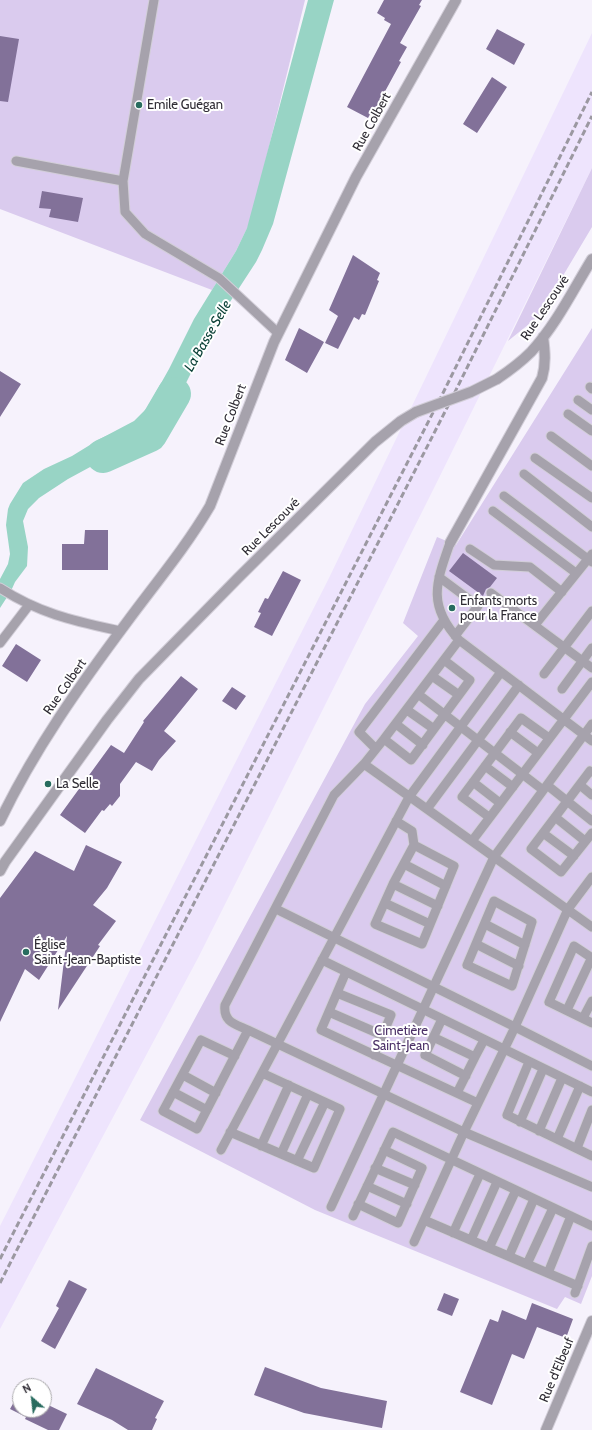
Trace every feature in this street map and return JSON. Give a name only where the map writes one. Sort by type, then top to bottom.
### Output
[{"type":"street","name":"Rue Colbert","points":[[0,821],[39,748],[120,631],[199,525],[210,506],[278,333],[356,178],[456,0]]},
{"type":"street","name":"Rue Lescouvé","points":[[2,866],[107,720],[139,679],[374,442],[401,421],[416,412],[471,392],[497,379],[530,352],[552,326],[592,259]]},
{"type":"street","points":[[450,543],[542,378],[546,357],[543,337]]},
{"type":"street","name":"Rue d'Elbeuf","points":[[546,1430],[592,1320]]},
{"type":"lane","points":[[154,0],[123,181],[125,212],[145,234],[219,278],[278,333]]},
{"type":"lane","points":[[16,161],[123,181]]},
{"type":"lane","points":[[578,400],[592,410]]},
{"type":"lane","points":[[568,414],[592,431]]},
{"type":"lane","points":[[551,436],[592,466]]},
{"type":"lane","points":[[535,458],[592,498]]},
{"type":"lane","points":[[524,474],[592,527]]},
{"type":"lane","points":[[504,496],[591,558],[576,573],[535,625]]},
{"type":"lane","points":[[493,511],[576,573]]},
{"type":"lane","points":[[450,543],[439,577],[436,595],[439,610],[450,630],[457,638],[592,741]]},
{"type":"lane","points":[[470,549],[494,565],[530,566],[562,592]]},
{"type":"lane","points":[[439,577],[478,606],[444,660],[407,710],[364,764],[334,795],[225,1005],[224,1013],[228,1020],[277,1044],[464,1132],[592,1187]]},
{"type":"lane","points":[[0,588],[13,597],[53,615],[120,631]]},
{"type":"lane","points":[[491,593],[592,668]]},
{"type":"lane","points":[[0,643],[29,605]]},
{"type":"lane","points":[[544,674],[592,611]]},
{"type":"lane","points":[[376,749],[359,732],[444,620]]},
{"type":"lane","points":[[562,689],[592,648]]},
{"type":"lane","points":[[384,739],[411,760],[423,745],[470,680],[444,660]]},
{"type":"lane","points":[[221,1150],[409,797],[501,672]]},
{"type":"lane","points":[[432,676],[459,695]]},
{"type":"lane","points":[[472,841],[592,682]]},
{"type":"lane","points":[[427,809],[519,685]]},
{"type":"lane","points":[[418,694],[522,774],[567,801],[592,821]]},
{"type":"lane","points":[[407,710],[434,729]]},
{"type":"lane","points":[[489,817],[462,797],[510,732],[521,718],[549,738]]},
{"type":"lane","points":[[396,724],[423,745]]},
{"type":"lane","points":[[331,1207],[494,857],[592,724]]},
{"type":"lane","points":[[510,732],[538,753]]},
{"type":"lane","points":[[364,764],[592,927]]},
{"type":"lane","points":[[485,766],[513,787]]},
{"type":"lane","points":[[592,772],[590,771],[531,849],[561,872],[592,833]]},
{"type":"lane","points":[[473,782],[500,803]]},
{"type":"lane","points":[[580,785],[592,795]]},
{"type":"lane","points":[[556,817],[585,841]]},
{"type":"lane","points":[[396,821],[412,831],[414,845],[375,924],[422,944],[454,866],[414,845]]},
{"type":"lane","points":[[543,833],[574,856]]},
{"type":"lane","points":[[404,864],[446,886]]},
{"type":"lane","points":[[414,1242],[464,1132],[515,1027],[568,909],[592,877]]},
{"type":"lane","points":[[394,884],[438,906]]},
{"type":"lane","points":[[494,901],[532,922],[512,986],[467,965],[485,924],[494,901]]},
{"type":"lane","points":[[385,903],[430,924]]},
{"type":"lane","points":[[276,909],[592,1066]]},
{"type":"lane","points":[[485,924],[525,945]]},
{"type":"lane","points":[[476,944],[519,966]]},
{"type":"lane","points":[[567,1010],[592,957],[574,946],[549,1002],[592,1023]]},
{"type":"lane","points":[[322,960],[592,1092]]},
{"type":"lane","points":[[346,972],[321,1030],[478,1103]]},
{"type":"lane","points":[[337,993],[391,1015],[374,1055]]},
{"type":"lane","points":[[583,1018],[592,1001]]},
{"type":"lane","points":[[329,1012],[382,1035]]},
{"type":"lane","points":[[442,1019],[425,1055],[466,1076]]},
{"type":"lane","points":[[235,1056],[201,1040],[163,1111],[197,1130],[216,1092],[235,1056],[248,1030]]},
{"type":"lane","points":[[433,1037],[475,1057]]},
{"type":"lane","points":[[457,1093],[484,1040]]},
{"type":"lane","points":[[530,1062],[507,1115],[592,1156]]},
{"type":"lane","points":[[520,1122],[543,1069]]},
{"type":"lane","points":[[230,1132],[314,1168],[340,1109],[262,1073]]},
{"type":"lane","points":[[183,1074],[216,1092]]},
{"type":"lane","points":[[539,1131],[562,1078]]},
{"type":"lane","points":[[261,1146],[289,1085]]},
{"type":"lane","points":[[557,1139],[580,1086]]},
{"type":"lane","points":[[173,1092],[207,1110]]},
{"type":"lane","points":[[280,1154],[308,1094]]},
{"type":"lane","points":[[297,1161],[325,1102]]},
{"type":"lane","points":[[576,1148],[592,1110]]},
{"type":"lane","points":[[352,1216],[392,1132],[592,1226]]},
{"type":"lane","points":[[358,1204],[398,1223],[422,1168],[384,1150]]},
{"type":"lane","points":[[375,1168],[415,1185]]},
{"type":"lane","points":[[453,1233],[480,1174]]},
{"type":"lane","points":[[471,1240],[497,1182]]},
{"type":"lane","points":[[367,1186],[407,1204]]},
{"type":"lane","points":[[488,1248],[516,1190]]},
{"type":"lane","points":[[509,1256],[534,1199]]},
{"type":"lane","points":[[527,1264],[553,1208]]},
{"type":"lane","points":[[548,1273],[571,1216]]},
{"type":"lane","points":[[424,1220],[548,1273],[577,1289],[592,1246]]},
{"type":"shaded area","points":[[592,33],[592,168],[435,486],[198,958],[0,1329],[0,1226],[328,580]]},
{"type":"green space","name":"Emile Guégan","points":[[0,0],[305,0],[251,220],[236,251],[212,290],[0,209]]},
{"type":"green space","points":[[592,168],[592,227],[539,316],[508,341]]},
{"type":"green space","name":"Cimetière Saint-Jean","points":[[592,328],[592,1276],[581,1304],[565,1297],[557,1309],[315,1210],[140,1120],[365,704],[418,636],[403,623],[437,537],[456,545]]},
{"type":"water","points":[[308,0],[334,0],[273,224],[256,262],[215,325],[164,427],[68,479],[39,498],[28,509],[23,521],[28,547],[27,566],[15,582],[0,608],[0,579],[8,564],[10,554],[6,525],[8,509],[23,483],[44,469],[72,456],[134,421],[147,408],[169,369],[194,319],[236,251],[247,228]]},
{"type":"building","points":[[384,0],[422,0],[419,5],[421,6],[400,43],[407,47],[399,61],[401,62],[376,108],[374,107],[368,118],[347,107],[391,24],[377,13]]},
{"type":"building","points":[[497,29],[525,44],[514,65],[486,49]]},
{"type":"building","points":[[0,36],[19,39],[8,102],[0,101]]},
{"type":"building","points":[[492,77],[507,87],[477,133],[463,124]]},
{"type":"building","points":[[42,191],[83,198],[78,222],[49,217],[51,209],[39,208]]},
{"type":"building","points":[[353,255],[380,273],[377,280],[379,281],[365,315],[362,314],[359,320],[354,317],[338,349],[325,343],[338,316],[329,310]]},
{"type":"building","points":[[299,328],[324,342],[307,373],[285,360]]},
{"type":"building","points":[[0,371],[21,384],[0,417]]},
{"type":"building","points":[[85,530],[108,530],[108,570],[62,570],[62,544],[84,544]]},
{"type":"building","points":[[463,553],[497,578],[490,587],[486,589],[483,596],[449,571]]},
{"type":"building","points":[[283,571],[301,580],[272,636],[254,627],[261,613],[258,612],[265,598],[268,599]]},
{"type":"building","points":[[16,644],[41,660],[27,682],[2,666]]},
{"type":"building","points":[[181,676],[198,689],[164,731],[176,741],[159,760],[152,771],[136,762],[120,784],[120,796],[112,806],[110,804],[104,811],[102,810],[85,833],[60,815],[111,745],[124,753],[144,722],[143,721]]},
{"type":"building","points":[[232,687],[246,696],[236,710],[222,701]]},
{"type":"building","points":[[86,845],[122,862],[107,888],[93,905],[116,921],[98,945],[100,946],[58,1010],[67,936],[39,980],[25,969],[0,1022],[0,898],[35,851],[74,871]]},
{"type":"building","points":[[69,1280],[87,1289],[55,1349],[41,1341],[59,1308],[56,1306]]},
{"type":"building","points":[[444,1293],[459,1299],[452,1316],[437,1310]]},
{"type":"building","points":[[532,1303],[573,1319],[566,1338],[537,1327],[524,1359],[512,1354],[492,1405],[460,1392],[490,1319],[498,1322],[502,1310],[526,1320]]},
{"type":"building","points":[[265,1367],[321,1388],[387,1401],[382,1428],[304,1413],[254,1395]]},
{"type":"building","points":[[96,1368],[164,1401],[155,1418],[157,1419],[152,1430],[128,1430],[112,1420],[77,1404]]},
{"type":"building","points":[[52,1407],[67,1414],[59,1430],[48,1430],[25,1419],[52,1418]]},
{"type":"waterway","name":"La Basse Selle","points":[[103,456],[150,435],[174,394]]},
{"type":"railway","points":[[0,1259],[443,393],[592,92]]},
{"type":"railway","points":[[0,1283],[452,398],[592,116]]},
{"type":"place","name":"Emile Guégan","points":[[139,105]]},
{"type":"place","name":"Enfants morts pour la France","points":[[452,608]]},
{"type":"place","name":"La Selle","points":[[48,784]]},
{"type":"place","name":"Église Saint-Jean-Baptiste","points":[[26,952]]}]
